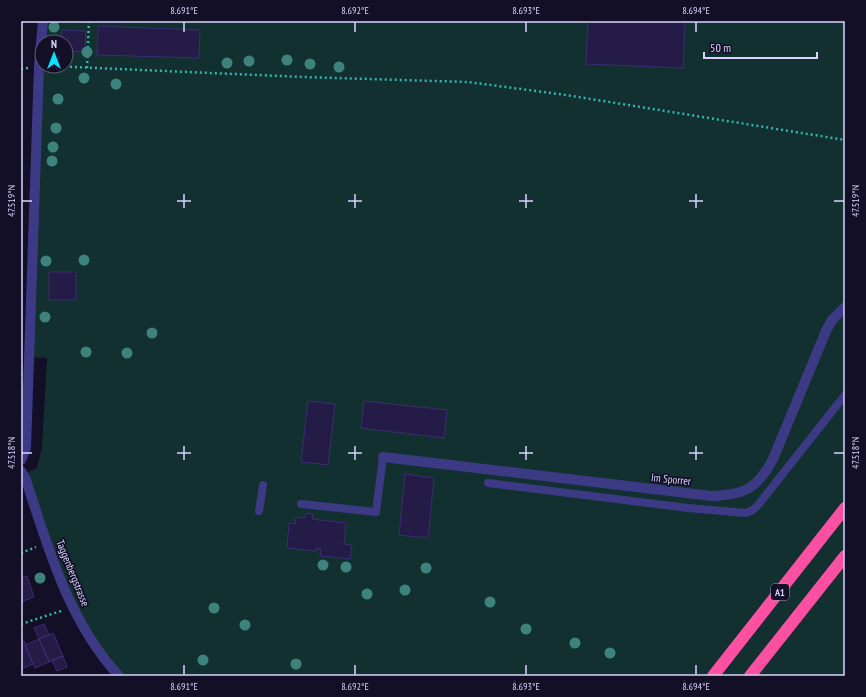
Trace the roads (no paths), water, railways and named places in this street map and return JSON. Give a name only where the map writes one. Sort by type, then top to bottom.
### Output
[{"type":"highway","name":"A1","points":[[713,676],[845,508]]},
{"type":"highway","points":[[750,676],[845,556]]},
{"type":"street","points":[[21,460],[26,448],[39,66],[43,21]]},
{"type":"street","name":"Im Sporrer","points":[[382,457],[704,495],[735,494],[746,490],[758,482],[766,471],[773,459],[826,331],[832,320],[845,307]]},
{"type":"street","name":"Taggenbergstrasse","points":[[21,471],[26,480],[59,576],[73,607],[100,653],[119,676]]},
{"type":"lane","points":[[488,483],[688,508],[746,513],[758,506],[845,394]]},
{"type":"lane","points":[[301,504],[376,512],[382,457]]},
{"type":"lane","points":[[259,511],[263,485]]}]
